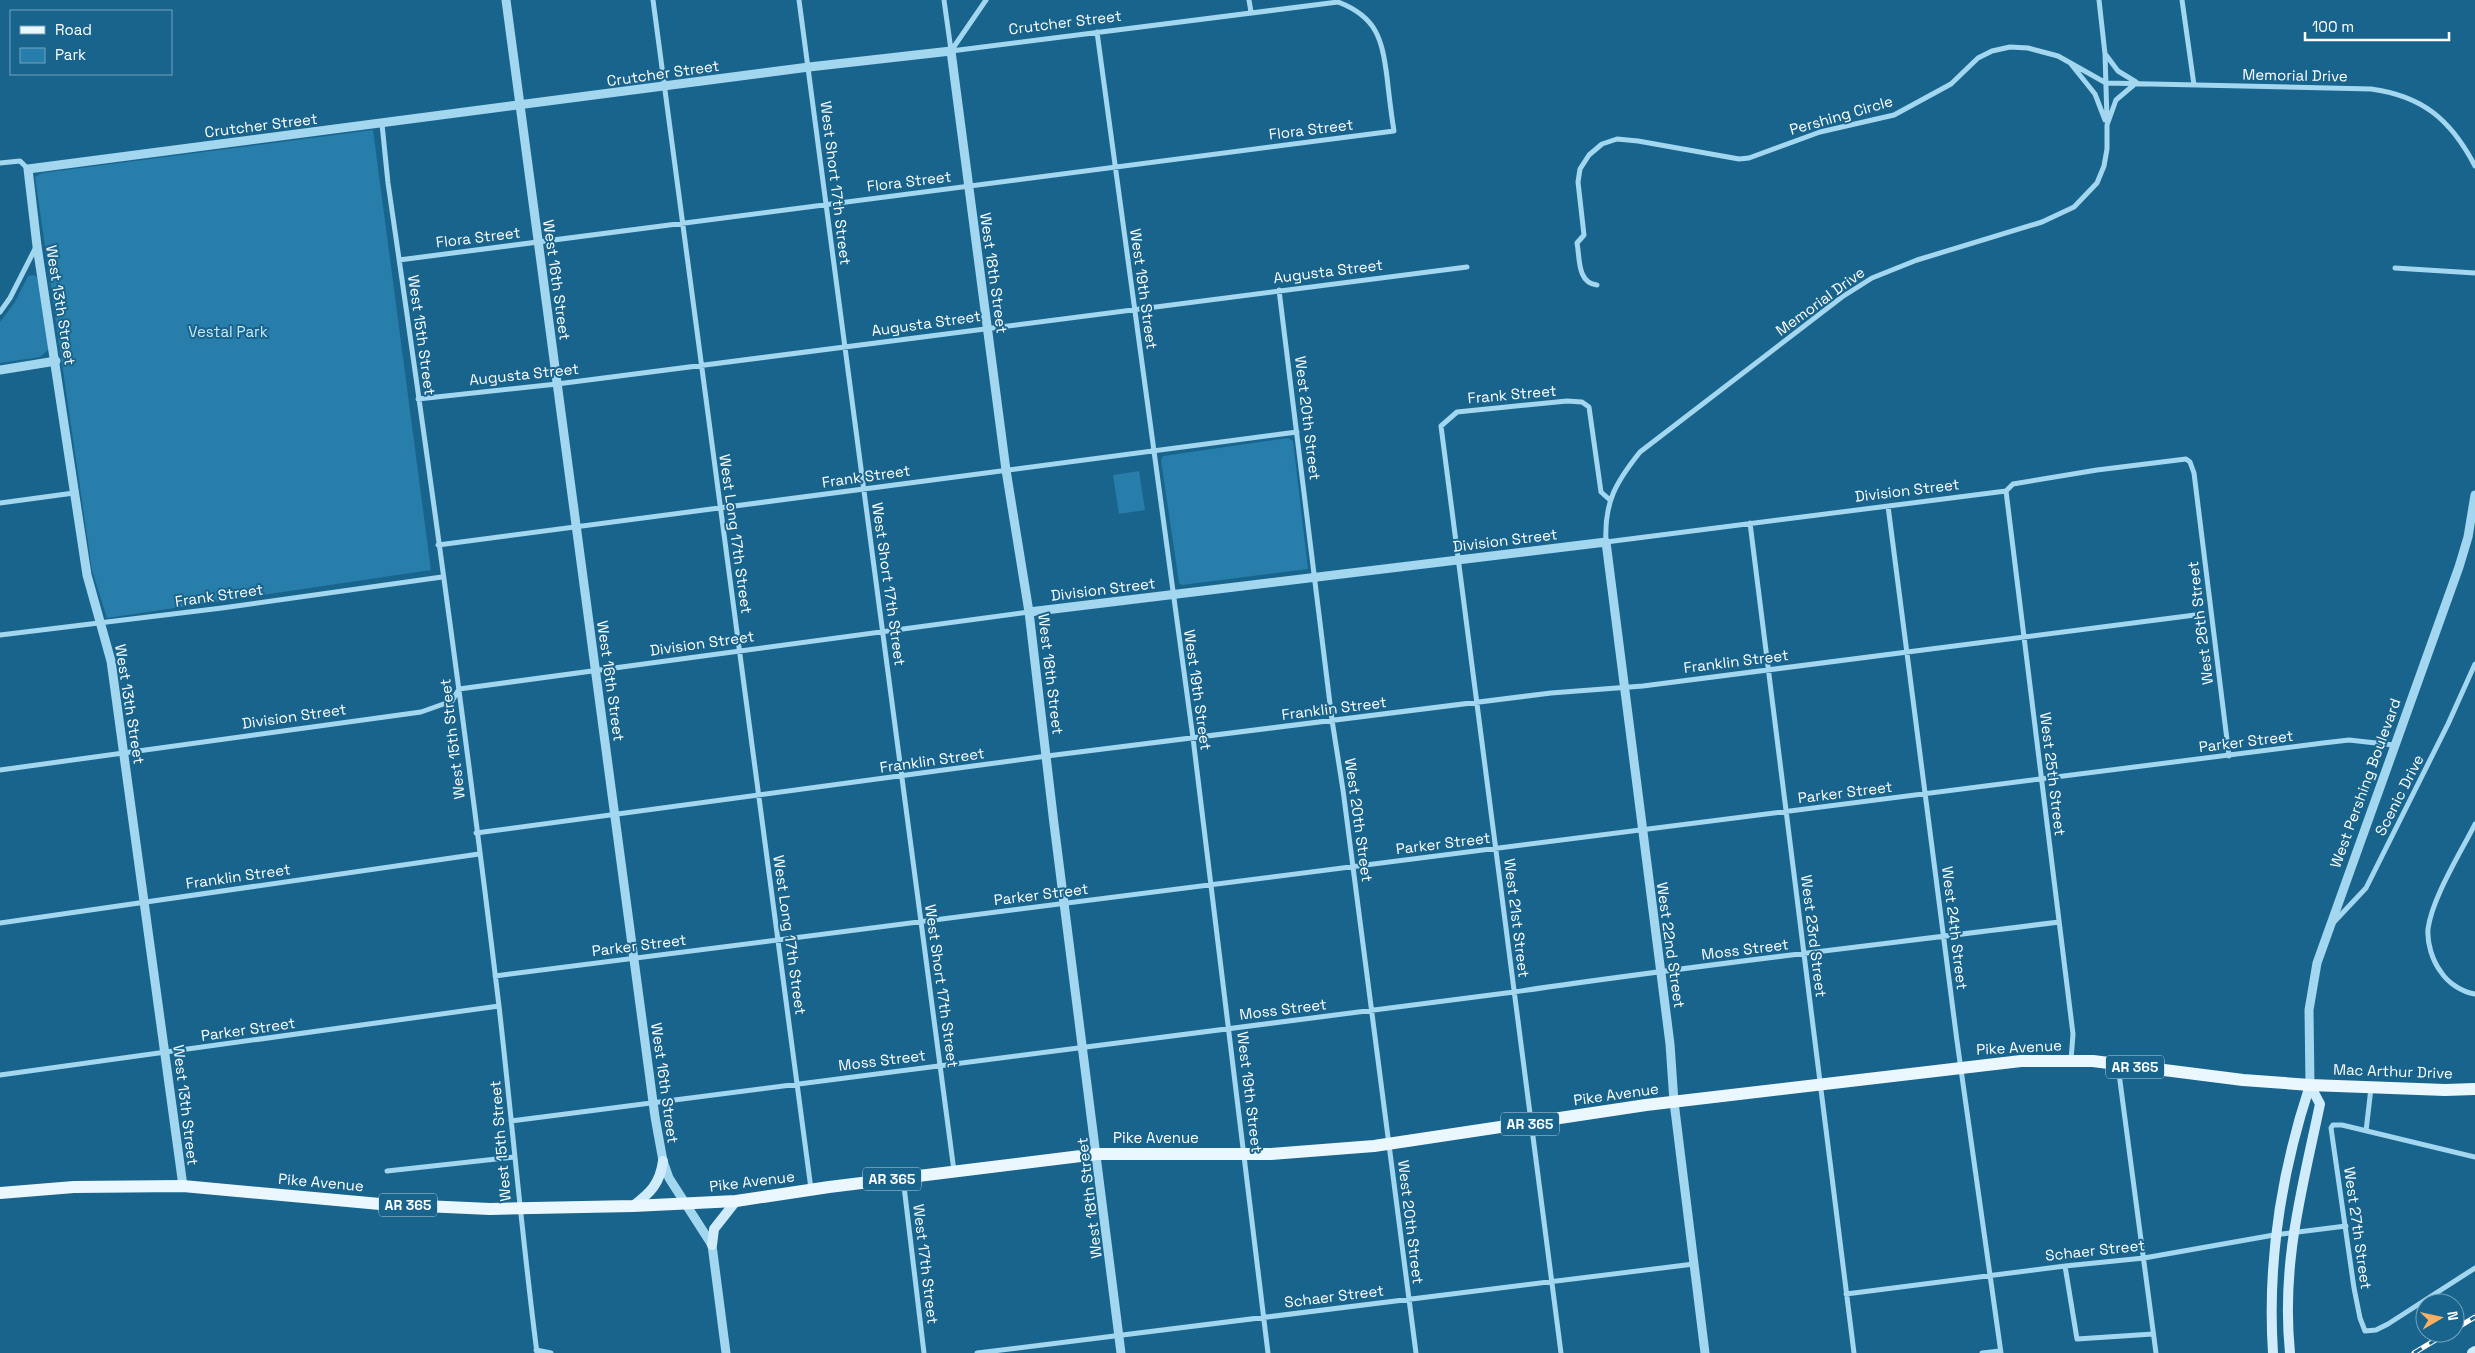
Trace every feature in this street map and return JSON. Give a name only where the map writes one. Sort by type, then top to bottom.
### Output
[{"type":"main road","name":"Pike Avenue","points":[[0,1193],[74,1187],[183,1186],[380,1204],[519,1209],[687,1204],[736,1201],[1097,1154],[1245,1154],[1323,1151],[1389,1144],[1674,1102],[1961,1066],[2021,1061],[2071,1060],[2243,1080],[2310,1085]]},
{"type":"main road","name":"Mac Arthur Drive","points":[[2310,1085],[2445,1090],[2475,1089]]},
{"type":"main road","name":"West Pershing Boulevard","points":[[2290,1353],[2289,1266],[2301,1184],[2320,1104],[2310,1085]]},
{"type":"main road","name":"West Pershing Boulevard","points":[[2273,1353],[2274,1235],[2286,1166],[2310,1085]]},
{"type":"main road","points":[[633,1206],[652,1191],[658,1182],[663,1161]]},
{"type":"main road","points":[[712,1245],[714,1229],[736,1201]]},
{"type":"street","name":"West 16th Street","points":[[506,0],[653,1102],[663,1161],[669,1178],[712,1245],[726,1353]]},
{"type":"street","name":"West Long 17th Street","points":[[653,0],[811,1190]]},
{"type":"street","name":"West Short 17th Street","points":[[799,0],[954,1172]]},
{"type":"street","name":"West 18th Street","points":[[944,0],[1006,470],[1029,612],[1121,1353]]},
{"type":"street","points":[[951,51],[986,0]]},
{"type":"street","points":[[1249,0],[1251,12]]},
{"type":"street","points":[[2099,0],[2105,54],[2107,125]]},
{"type":"street","points":[[2182,0],[2194,85]]},
{"type":"street","name":"Crutcher Street","points":[[0,163],[20,161],[28,169],[809,67],[951,51],[1333,2],[1352,8],[1376,30],[1382,45],[1394,131]]},
{"type":"street","name":"West 19th Street","points":[[1097,32],[1133,308],[1193,738],[1268,1353]]},
{"type":"street","name":"Pershing Circle","points":[[1597,285],[1588,283],[1582,277],[1577,243],[1584,235],[1578,182],[1580,169],[1602,144],[1617,140],[1638,141],[1739,159],[1749,158],[1820,132],[1894,115],[1951,84],[1978,58],[1992,51],[2010,47],[2048,52],[2065,59],[2106,83]]},
{"type":"street","points":[[2105,54],[2118,71],[2136,82]]},
{"type":"street","name":"Memorial Drive","points":[[2065,59],[2079,73],[2095,94],[2107,125]]},
{"type":"street","points":[[2106,83],[2136,82]]},
{"type":"street","name":"Memorial Drive","points":[[1606,542],[1606,525],[1610,500],[1623,473],[1640,452],[1842,297],[1872,278],[1917,260],[2042,222],[2074,207],[2097,183],[2107,149],[2107,125],[2116,100],[2136,82],[2371,89],[2390,92],[2416,101],[2433,112],[2458,137],[2475,166]]},
{"type":"street","name":"West 15th Street","points":[[382,124],[442,577],[459,690],[499,1006],[519,1209],[537,1352]]},
{"type":"street","name":"Flora Street","points":[[399,260],[1394,131]]},
{"type":"street","name":"West 13th Street","points":[[28,169],[37,246],[56,361],[74,493],[90,587],[111,660],[183,1186]]},
{"type":"street","points":[[0,312],[10,298],[37,246]]},
{"type":"street","name":"Augusta Street","points":[[418,399],[557,384],[1467,266]]},
{"type":"street","points":[[2395,268],[2475,273]]},
{"type":"street","name":"West 20th Street","points":[[1279,290],[1316,577],[1332,720],[1372,1010],[1416,1353]]},
{"type":"street","points":[[0,370],[56,361]]},
{"type":"street","name":"Frank Street","points":[[1441,426],[1457,412],[1473,409],[1567,401],[1582,402],[1588,407],[1601,492],[1610,500]]},
{"type":"street","name":"West 21st Street","points":[[1441,426],[1561,1353]]},
{"type":"street","name":"Frank Street","points":[[438,546],[1297,432]]},
{"type":"street","name":"Division Street","points":[[0,770],[420,712],[452,701],[459,690],[1029,612],[2006,491],[2013,484],[2182,459],[2191,465],[2196,487]]},
{"type":"street","name":"West 26th Street","points":[[2196,487],[2228,756]]},
{"type":"street","name":"West 25th Street","points":[[2006,491],[2073,1034],[2071,1060]]},
{"type":"street","points":[[0,503],[74,493]]},
{"type":"street","name":"West Pershing Boulevard","points":[[2310,1085],[2311,993],[2317,963],[2459,567],[2468,537],[2475,495]]},
{"type":"street","name":"West 24th Street","points":[[1888,506],[2000,1352]]},
{"type":"street","name":"West 23rd Street","points":[[1750,523],[1854,1353]]},
{"type":"street","name":"West 22nd Street","points":[[1606,542],[1661,970],[1670,1044],[1674,1102],[1705,1353]]},
{"type":"street","name":"Frank Street","points":[[0,634],[86,623],[101,623],[442,577]]},
{"type":"street","name":"Franklin Street","points":[[476,833],[1047,756],[1332,720],[1768,670],[2195,615]]},
{"type":"street","name":"Scenic Drive","points":[[2329,928],[2366,888],[2448,724],[2475,664]]},
{"type":"street","name":"Parker Street","points":[[495,976],[2349,740],[2394,745]]},
{"type":"street","points":[[2475,824],[2437,902],[2428,930],[2430,948],[2435,964],[2443,976],[2458,988],[2475,994]]},
{"type":"street","name":"Franklin Street","points":[[0,923],[479,854]]},
{"type":"street","name":"Moss Street","points":[[511,1121],[1514,992],[1661,970],[1804,955],[2058,922]]},
{"type":"street","name":"Parker Street","points":[[0,1075],[499,1006]]},
{"type":"street","points":[[2118,1065],[2156,1353]]},
{"type":"street","points":[[2371,1088],[2366,1131],[2475,1157]]},
{"type":"street","name":"West 27th Street","points":[[2366,1131],[2342,1125],[2333,1125],[2331,1128],[2362,1325],[2369,1332],[2388,1324],[2475,1268]]},
{"type":"street","points":[[387,1171],[514,1157]]},
{"type":"street","name":"West 17th Street","points":[[903,1178],[924,1353]]},
{"type":"street","name":"Schaer Street","points":[[1846,1294],[2065,1266],[2144,1258],[2274,1235],[2346,1226]]},
{"type":"street","name":"Schaer Street","points":[[977,1353],[1694,1264]]},
{"type":"street","points":[[2065,1266],[2077,1339],[2153,1334]]},
{"type":"street","points":[[537,1352],[551,1353]]},
{"type":"street","points":[[1982,1353],[2000,1352]]},
{"type":"green space","name":"Vestal Park","points":[[373,130],[431,570],[107,618],[92,570],[35,177],[42,173]]},
{"type":"green space","points":[[34,275],[37,277],[49,349],[40,357],[0,363],[0,322],[15,302],[28,276]]},
{"type":"green space","points":[[1288,438],[1293,441],[1308,569],[1182,585],[1179,583],[1161,460],[1163,456]]},
{"type":"green space","points":[[1139,471],[1145,510],[1119,514],[1113,475]]},
{"type":"railway","points":[[2465,1323],[2475,1317]]},
{"type":"railway","points":[[2414,1353],[2430,1343]]}]
